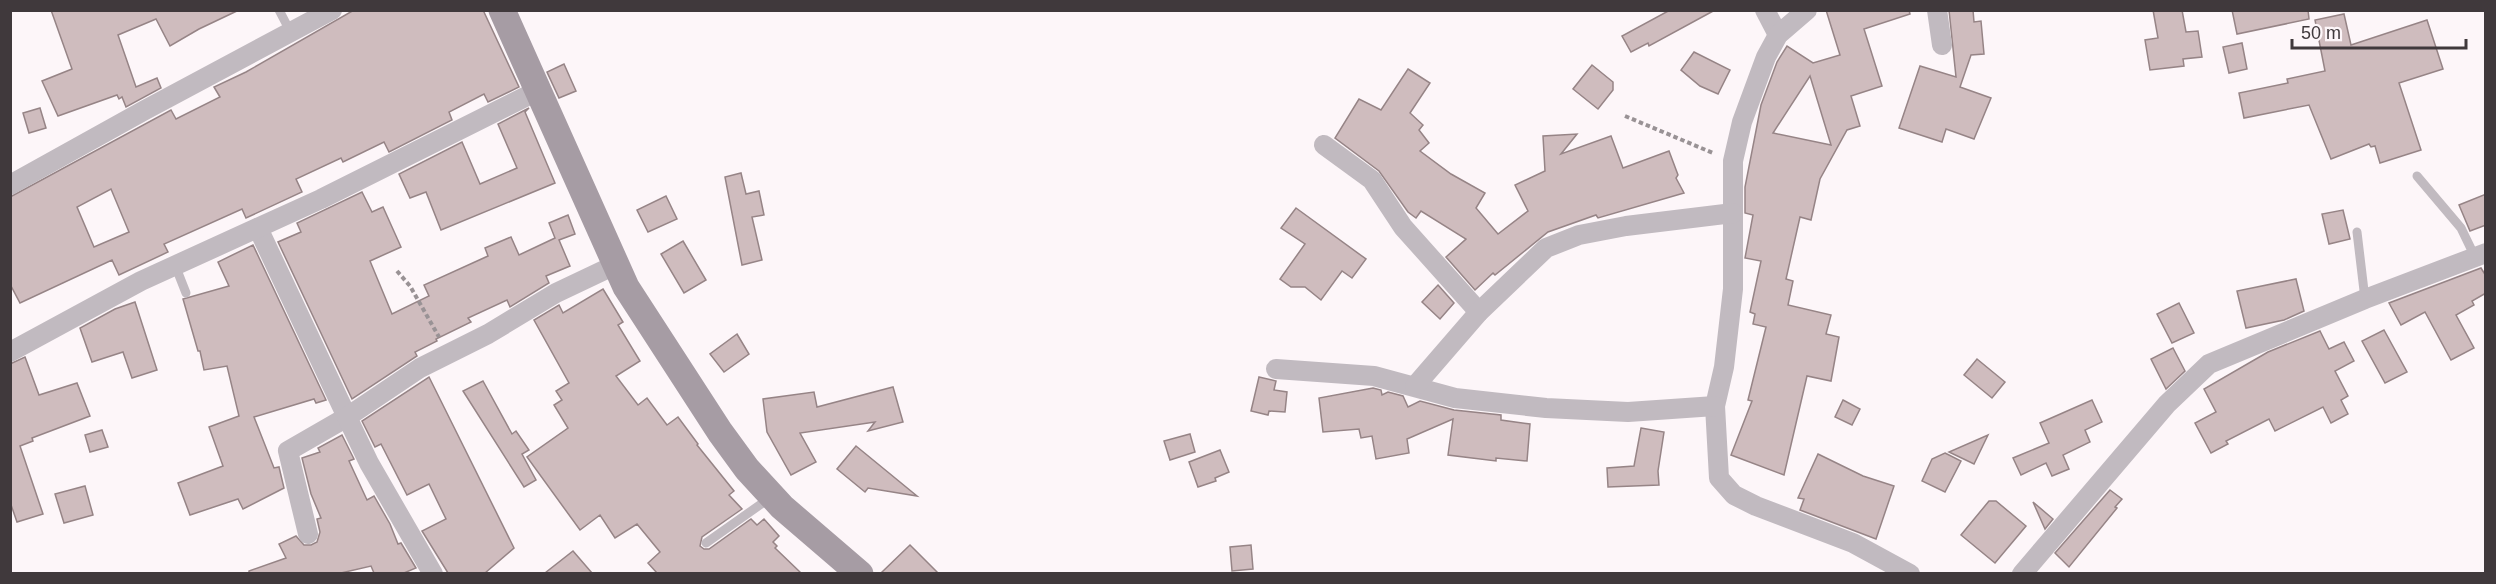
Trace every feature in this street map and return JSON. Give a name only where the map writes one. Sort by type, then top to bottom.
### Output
[{"type":"street","points":[[10,185],[332,10]]},
{"type":"street","points":[[502,10],[626,287],[720,432],[747,469],[772,496],[860,573]]},
{"type":"street","points":[[1765,10],[1778,35]]},
{"type":"street","points":[[1807,10],[1778,35],[1766,57],[1743,122],[1733,161],[1733,289],[1724,367],[1715,406],[1719,478],[1734,495],[1756,506],[1853,543],[1910,573]]},
{"type":"street","points":[[1937,10],[1941,45]]},
{"type":"street","points":[[10,352],[141,281],[258,228],[537,91]]},
{"type":"street","points":[[1324,145],[1372,180],[1403,227],[1479,312]]},
{"type":"street","points":[[1415,386],[1479,312],[1546,248],[1579,235],[1684,217],[1733,213]]},
{"type":"street","points":[[258,228],[369,463],[433,573]]},
{"type":"street","points":[[2022,573],[2167,404],[2209,364],[2365,299],[2480,255]]},
{"type":"street","points":[[308,534],[288,451],[348,417],[420,368],[556,293],[615,265]]},
{"type":"street","points":[[1276,369],[1374,376],[1455,398],[1546,408],[1628,412],[1715,406]]},
{"type":"lane","points":[[279,10],[290,31]]},
{"type":"lane","points":[[2416,176],[2461,228],[2480,255]]},
{"type":"lane","points":[[2357,232],[2365,299]]},
{"type":"lane","points":[[175,265],[186,293]]},
{"type":"lane","points":[[706,543],[772,496]]},
{"type":"path","points":[[1625,116],[1733,161]]},
{"type":"path","points":[[398,271],[410,286],[449,354]]},
{"type":"building","points":[[51,10],[239,10],[170,46],[156,19],[118,35],[136,87],[157,78],[161,88],[126,107],[122,97],[119,99],[117,95],[58,116],[42,81],[72,69]]},
{"type":"building","points":[[354,10],[483,10],[519,87],[488,102],[484,94],[449,112],[452,120],[389,152],[384,142],[343,162],[341,158],[296,179],[302,192],[246,218],[242,209],[164,244],[168,252],[119,275],[112,260],[20,303],[10,284],[10,197],[171,110],[176,119],[220,97],[214,87],[246,72]],"holes":[[[111,189],[129,232],[94,247],[77,207]]]},
{"type":"building","points":[[1670,10],[1715,10],[1649,46],[1648,43],[1631,52],[1622,36]]},
{"type":"building","points":[[1826,10],[1909,10],[1910,14],[1864,29],[1882,86],[1851,96],[1860,126],[1847,130],[1820,179],[1811,220],[1800,217],[1786,279],[1793,281],[1788,305],[1831,315],[1826,334],[1839,337],[1831,381],[1807,376],[1784,475],[1731,455],[1752,401],[1748,400],[1766,327],[1753,324],[1755,314],[1750,312],[1761,261],[1745,258],[1753,215],[1745,213],[1745,187],[1761,105],[1777,62],[1787,46],[1813,63],[1840,55]],"holes":[[[1810,76],[1831,145],[1773,133]]]},
{"type":"building","points":[[1949,10],[1973,10],[1974,22],[1981,21],[1984,54],[1971,55],[1960,87],[1991,98],[1974,139],[1946,129],[1942,142],[1899,128],[1920,66],[1956,77]]},
{"type":"building","points":[[2153,10],[2182,10],[2186,32],[2198,31],[2202,57],[2183,59],[2184,66],[2150,70],[2145,40],[2158,38]]},
{"type":"building","points":[[2232,10],[2308,10],[2309,19],[2237,34]]},
{"type":"building","points":[[2344,14],[2351,45],[2427,20],[2443,69],[2399,83],[2421,150],[2380,163],[2375,146],[2371,147],[2369,144],[2331,159],[2309,105],[2244,118],[2239,93],[2288,83],[2287,79],[2325,71],[2315,20]]},
{"type":"building","points":[[2242,43],[2247,69],[2229,73],[2223,47]]},
{"type":"building","points":[[1694,52],[1730,70],[1718,94],[1700,86],[1681,70]]},
{"type":"building","points":[[564,64],[576,91],[559,98],[547,72]]},
{"type":"building","points":[[1592,65],[1613,82],[1613,90],[1598,109],[1573,89]]},
{"type":"building","points":[[1408,69],[1430,83],[1410,113],[1423,125],[1419,130],[1429,143],[1420,151],[1451,174],[1485,193],[1476,208],[1498,234],[1528,211],[1515,185],[1545,171],[1543,136],[1577,134],[1561,154],[1611,136],[1623,168],[1669,151],[1678,175],[1676,178],[1684,193],[1598,218],[1596,215],[1548,232],[1495,275],[1493,273],[1475,290],[1446,257],[1466,239],[1421,211],[1416,218],[1408,212],[1379,171],[1335,138],[1359,99],[1381,110]]},
{"type":"building","points":[[40,108],[46,128],[29,133],[23,113]]},
{"type":"building","points":[[529,108],[525,112],[555,183],[441,230],[426,192],[410,198],[399,174],[462,142],[480,184],[517,168],[498,124]]},
{"type":"building","points":[[741,173],[746,194],[759,191],[764,215],[752,217],[762,260],[742,265],[725,177]]},
{"type":"building","points":[[362,192],[372,212],[383,207],[401,247],[370,261],[392,314],[429,296],[424,285],[488,256],[485,248],[511,237],[519,255],[555,238],[549,223],[568,215],[575,234],[559,240],[570,266],[546,276],[549,283],[510,307],[507,300],[468,318],[471,322],[415,352],[417,356],[352,399],[278,242],[301,232],[297,223]]},
{"type":"building","points":[[2486,194],[2486,225],[2470,231],[2459,205]]},
{"type":"building","points":[[666,196],[677,219],[648,232],[637,210]]},
{"type":"building","points":[[1296,208],[1366,259],[1352,278],[1342,271],[1321,300],[1305,287],[1291,287],[1280,279],[1305,244],[1281,228]]},
{"type":"building","points":[[2343,210],[2350,239],[2329,244],[2322,214]]},
{"type":"building","points":[[683,241],[706,280],[684,293],[661,254]]},
{"type":"building","points":[[253,245],[326,400],[316,403],[314,399],[254,417],[274,468],[279,467],[284,488],[243,509],[238,499],[190,515],[178,483],[223,466],[209,427],[239,416],[227,366],[204,370],[183,299],[229,286],[218,262]]},
{"type":"building","points":[[2481,268],[2486,276],[2486,293],[2472,301],[2474,305],[2456,315],[2474,348],[2451,360],[2425,312],[2401,325],[2389,303]]},
{"type":"building","points":[[2296,279],[2304,311],[2284,320],[2246,328],[2237,291]]},
{"type":"building","points":[[1438,285],[1454,303],[1440,319],[1422,302]]},
{"type":"building","points":[[603,289],[623,322],[618,325],[640,361],[616,376],[638,405],[647,398],[667,425],[678,417],[734,491],[729,495],[742,509],[702,537],[700,546],[709,549],[751,519],[757,525],[764,519],[779,536],[773,542],[777,546],[775,548],[801,573],[657,573],[648,563],[660,552],[637,524],[615,538],[600,515],[580,530],[527,457],[568,428],[554,405],[562,400],[556,391],[569,383],[534,320],[559,305],[563,313]]},
{"type":"building","points":[[135,302],[157,370],[132,378],[123,352],[92,362],[80,328],[115,309]]},
{"type":"building","points":[[2179,303],[2194,333],[2172,343],[2157,314]]},
{"type":"building","points":[[2384,330],[2407,372],[2385,383],[2362,341]]},
{"type":"building","points":[[2320,331],[2329,349],[2344,342],[2354,361],[2335,371],[2348,396],[2341,400],[2348,414],[2331,423],[2323,407],[2275,431],[2269,419],[2226,441],[2228,444],[2211,453],[2195,423],[2216,412],[2204,389],[2268,352]]},
{"type":"building","points":[[737,334],[749,354],[724,372],[710,354]]},
{"type":"building","points":[[2173,348],[2185,371],[2166,389],[2151,359]]},
{"type":"building","points":[[25,357],[39,395],[77,383],[90,416],[32,438],[33,441],[20,446],[43,514],[17,522],[10,502],[10,364]]},
{"type":"building","points":[[1977,359],[2005,382],[1992,398],[1964,375]]},
{"type":"building","points":[[429,377],[514,548],[485,573],[448,573],[422,531],[446,519],[429,484],[407,495],[381,444],[375,447],[362,421]]},
{"type":"building","points":[[1259,377],[1276,381],[1274,390],[1287,392],[1285,412],[1269,411],[1268,415],[1251,411]]},
{"type":"building","points":[[483,381],[512,434],[516,431],[529,450],[522,454],[536,480],[524,487],[463,391]]},
{"type":"building","points":[[893,387],[903,422],[868,431],[875,422],[800,433],[816,462],[791,475],[767,432],[763,399],[814,392],[817,407]]},
{"type":"building","points":[[1373,388],[1381,390],[1382,395],[1388,392],[1403,396],[1408,407],[1420,401],[1454,410],[1501,415],[1501,420],[1530,424],[1527,461],[1496,458],[1496,461],[1448,455],[1453,419],[1407,439],[1409,453],[1376,459],[1372,436],[1361,438],[1359,429],[1323,432],[1319,398]]},
{"type":"building","points":[[1843,400],[1860,409],[1852,425],[1835,417]]},
{"type":"building","points":[[2092,400],[2102,422],[2085,430],[2090,442],[2063,455],[2069,469],[2052,476],[2046,463],[2021,475],[2013,458],[2049,443],[2040,423]]},
{"type":"building","points":[[1641,428],[1664,432],[1658,471],[1659,485],[1608,487],[1607,468],[1634,466]]},
{"type":"building","points":[[102,430],[108,447],[90,452],[85,435]]},
{"type":"building","points":[[1190,434],[1195,452],[1170,460],[1164,441]]},
{"type":"building","points":[[342,435],[354,459],[349,461],[367,500],[374,496],[398,544],[401,543],[416,568],[404,573],[374,573],[371,566],[341,573],[249,573],[249,571],[286,558],[279,544],[296,536],[304,545],[317,542],[320,532],[317,519],[321,518],[311,494],[302,458],[320,452],[318,448]]},
{"type":"building","points":[[1988,435],[1974,464],[1949,452]]},
{"type":"building","points":[[856,446],[917,496],[868,488],[865,492],[837,469]]},
{"type":"building","points":[[1220,450],[1229,472],[1215,478],[1216,481],[1198,487],[1189,462]]},
{"type":"building","points":[[1945,453],[1961,461],[1945,492],[1922,481],[1932,459]]},
{"type":"building","points":[[1818,454],[1863,476],[1894,486],[1876,539],[1800,510],[1804,499],[1798,498]]},
{"type":"building","points":[[85,486],[93,515],[64,523],[55,494]]},
{"type":"building","points":[[2110,490],[2122,499],[2069,567],[2055,553]]},
{"type":"building","points":[[1989,501],[1996,501],[2026,526],[1995,563],[1961,535]]},
{"type":"building","points":[[2033,502],[2053,519],[2045,529]]},
{"type":"building","points":[[910,545],[938,573],[881,573]]},
{"type":"building","points":[[1251,545],[1253,569],[1232,571],[1230,547]]},
{"type":"building","points":[[573,551],[592,573],[545,573]]}]
